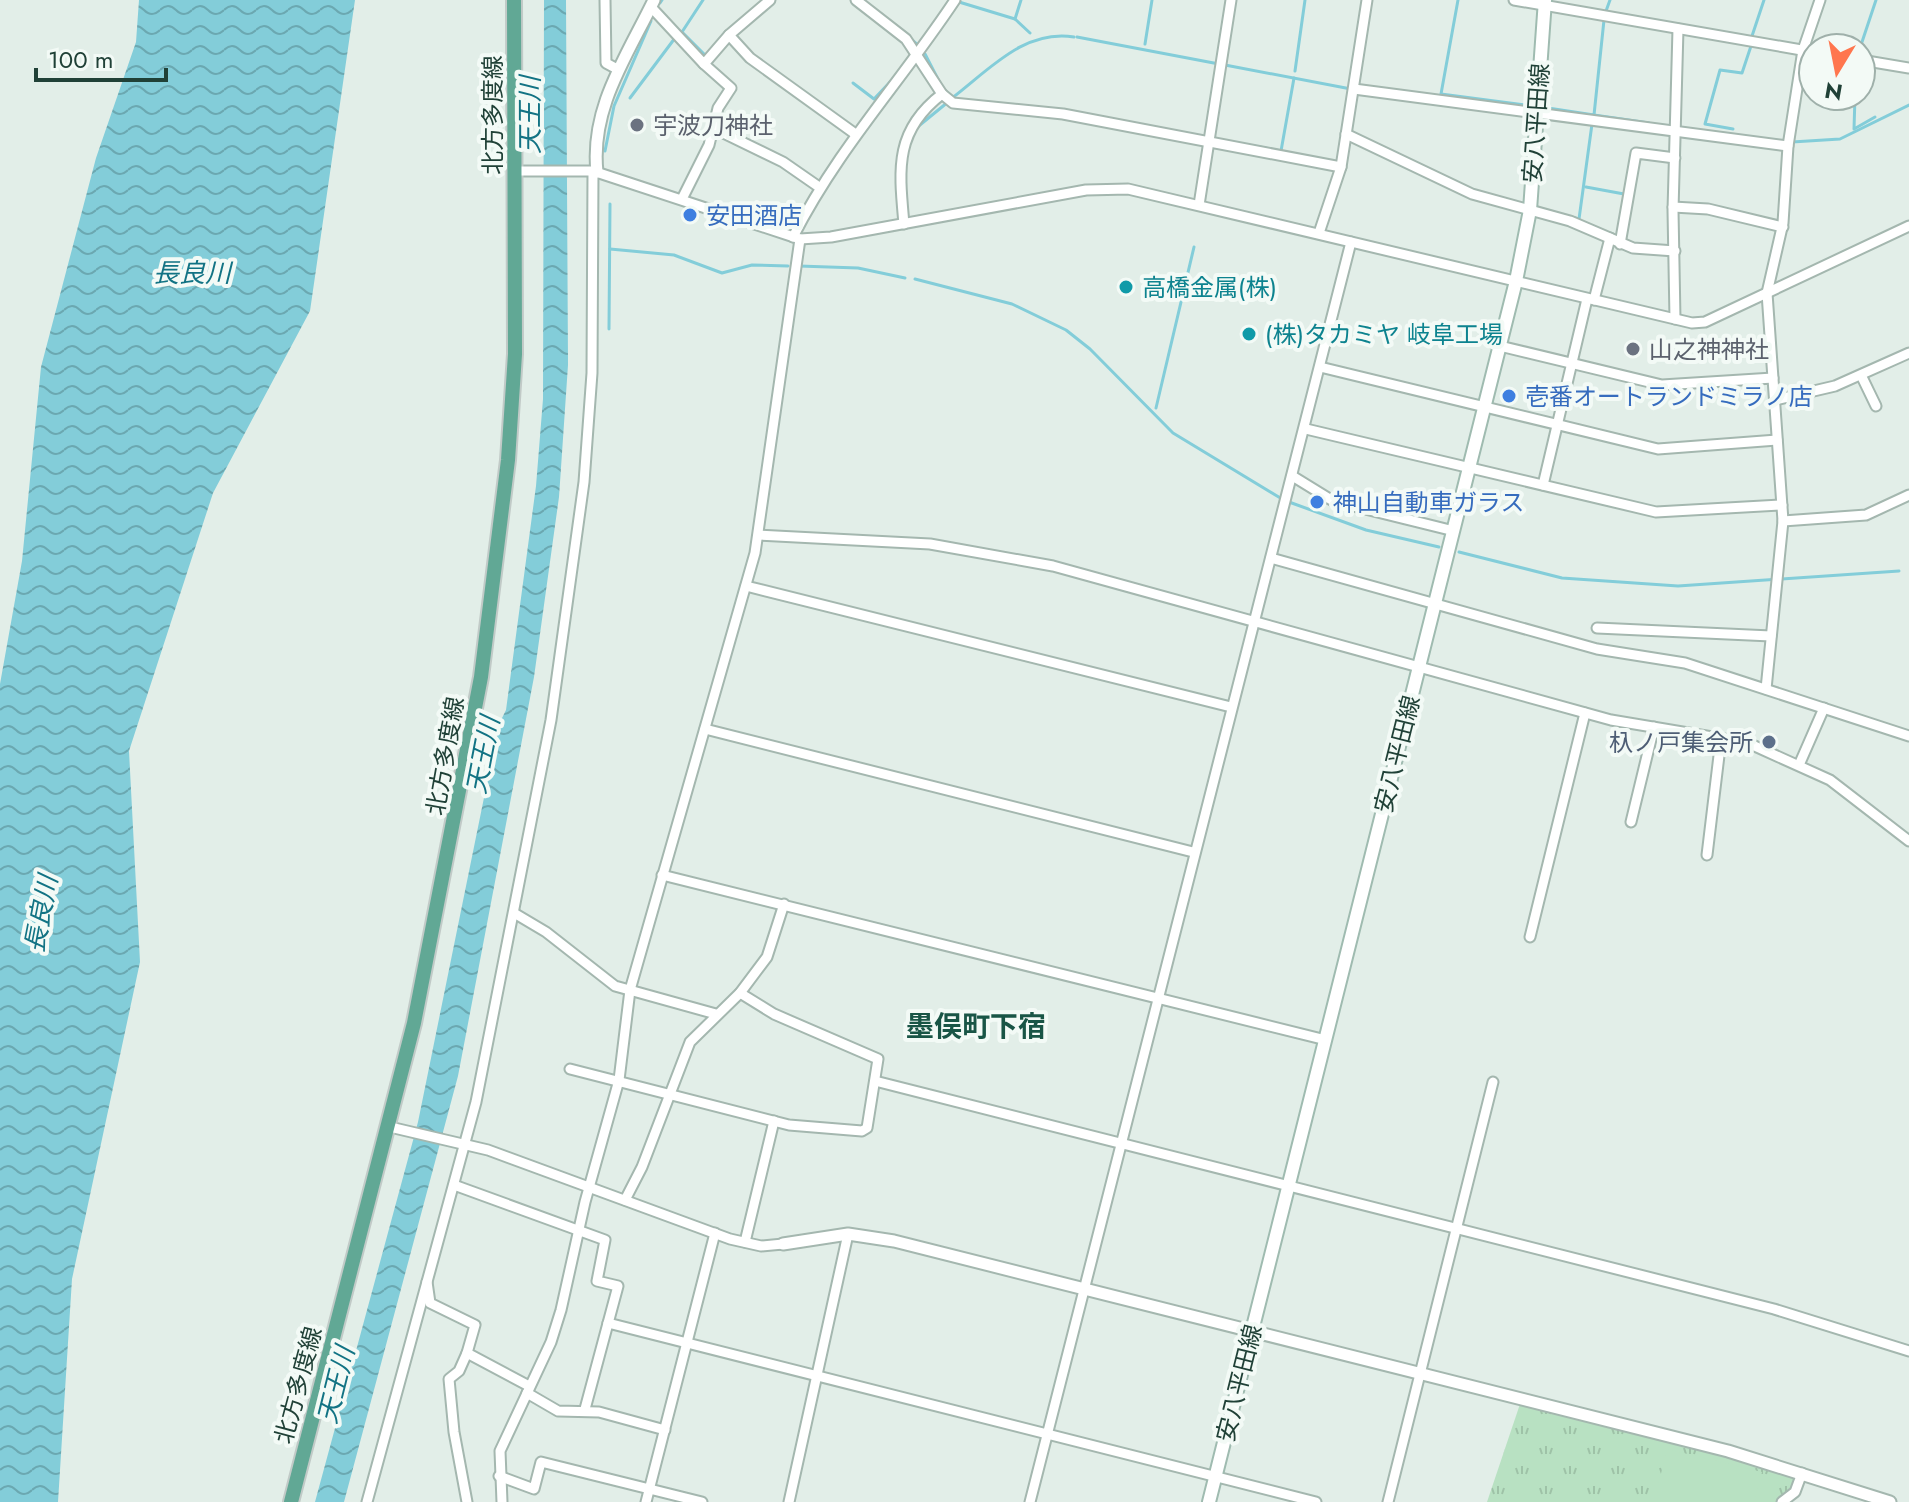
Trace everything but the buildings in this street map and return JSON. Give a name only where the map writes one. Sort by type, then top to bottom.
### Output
[{"type":"main road","name":"北方多度線","points":[[291,1502],[396,1128],[454,833],[483,662],[508,460],[515,354],[514,0]]},
{"type":"main road","name":"安八平田線","points":[[1209,1502],[1516,281],[1530,210],[1545,3]]},
{"type":"street","points":[[605,0],[606,63],[619,70]]},
{"type":"street","points":[[704,64],[729,35],[770,0]]},
{"type":"street","points":[[856,0],[906,39],[919,54],[942,94],[953,103],[1063,114],[1341,167]]},
{"type":"street","points":[[502,1502],[500,1451],[551,1342],[619,1080],[630,990],[759,535],[796,238],[819,187],[854,133],[919,54],[955,0]]},
{"type":"street","points":[[1199,205],[1231,0]]},
{"type":"street","points":[[1319,233],[1341,167],[1367,0]]},
{"type":"street","points":[[1514,0],[1797,49]]},
{"type":"street","points":[[1812,32],[1820,0]]},
{"type":"street","points":[[367,1502],[425,1278],[454,1185],[461,1142],[514,913],[551,720],[584,482],[592,373],[591,172],[600,113],[653,3],[698,53],[704,64],[731,88],[718,108],[709,145],[682,199]]},
{"type":"street","points":[[1675,319],[1673,207],[1678,29]]},
{"type":"street","points":[[729,35],[750,58],[854,133]]},
{"type":"street","points":[[1877,63],[1909,68]]},
{"type":"street","points":[[1354,89],[1788,146]]},
{"type":"street","points":[[904,224],[900,175],[904,140],[932,102],[942,94]]},
{"type":"street","points":[[1766,689],[1783,521],[1767,293],[1783,227],[1788,146],[1797,103]]},
{"type":"street","points":[[713,128],[783,162],[819,187]]},
{"type":"street","points":[[1346,134],[1455,187],[1570,221],[1620,244],[1675,251]]},
{"type":"street","points":[[1620,244],[1636,153],[1675,158]]},
{"type":"street","points":[[514,171],[591,172],[796,238],[904,224],[1106,189],[1128,189],[1675,319],[1705,322],[1909,226]]},
{"type":"street","points":[[1673,207],[1708,209],[1783,227]]},
{"type":"street","points":[[1543,485],[1572,364],[1610,238]]},
{"type":"street","points":[[1030,1502],[1252,621],[1294,477],[1351,242]]},
{"type":"street","points":[[1500,346],[1673,387],[1773,378]]},
{"type":"street","points":[[1775,400],[1800,397],[1861,375],[1909,353]]},
{"type":"street","points":[[1320,367],[1658,449],[1777,440]]},
{"type":"street","points":[[1861,375],[1876,406]]},
{"type":"street","points":[[1306,429],[1656,512],[1782,505]]},
{"type":"street","points":[[1294,477],[1333,501],[1454,531]]},
{"type":"street","points":[[1783,521],[1866,515],[1909,495]]},
{"type":"street","points":[[759,535],[933,544],[1053,566],[1585,713],[1748,743],[1830,780],[1909,841]]},
{"type":"street","points":[[1271,558],[1434,606],[1597,649],[1685,663],[1909,736]]},
{"type":"street","points":[[746,586],[1231,707]]},
{"type":"street","points":[[1597,628],[1771,636]]},
{"type":"street","points":[[1799,765],[1824,708]]},
{"type":"street","points":[[1530,937],[1585,713]]},
{"type":"street","points":[[1631,822],[1654,727]]},
{"type":"street","points":[[705,729],[1193,852]]},
{"type":"street","points":[[1707,855],[1721,739]]},
{"type":"street","points":[[662,875],[1326,1040]]},
{"type":"street","points":[[625,1200],[642,1167],[690,1042],[740,993],[773,947],[784,904]]},
{"type":"street","points":[[514,913],[546,932],[615,986],[716,1014]]},
{"type":"street","points":[[570,1069],[774,1121],[862,1131],[867,1128],[878,1059],[774,1014],[740,993]]},
{"type":"street","points":[[875,1081],[1774,1309],[1909,1351]]},
{"type":"street","points":[[1388,1502],[1493,1082]]},
{"type":"street","points":[[745,1242],[774,1121]]},
{"type":"street","points":[[396,1128],[461,1142],[745,1242],[761,1246],[848,1234],[894,1241],[1802,1473],[1890,1502]]},
{"type":"street","points":[[454,1185],[605,1240],[597,1281],[618,1286],[585,1409]]},
{"type":"street","points":[[646,1502],[715,1233]]},
{"type":"street","points":[[789,1502],[848,1234]]},
{"type":"street","points":[[425,1278],[430,1303],[475,1325],[459,1371],[449,1379],[454,1432],[467,1502]]},
{"type":"street","points":[[608,1323],[1316,1502]]},
{"type":"street","points":[[467,1353],[528,1389],[558,1411],[585,1409],[665,1430]]},
{"type":"street","points":[[499,1476],[534,1489],[541,1462],[702,1502]]},
{"type":"street","points":[[1782,1502],[1795,1492],[1802,1473]]},
{"type":"green space","points":[[1520,1404],[1771,1467],[1794,1475],[1796,1480],[1792,1489],[1776,1502],[1487,1502]]},
{"type":"green space","points":[[1667,1449],[1762,1472],[1754,1502],[1654,1502]]},
{"type":"water","name":"長良川","points":[[139,0],[355,0],[310,311],[213,493],[129,751],[140,962],[72,1279],[58,1502],[0,1502],[0,684],[22,561],[41,367],[96,158],[136,42]]},
{"type":"water","name":"天王川","points":[[544,0],[566,0],[568,365],[559,497],[534,677],[458,1076],[344,1502],[315,1502],[418,1122],[499,724],[506,710],[536,486],[543,399]]},
{"type":"waterway","points":[[703,0],[682,32],[706,56]]},
{"type":"waterway","points":[[1015,19],[1021,0]]},
{"type":"waterway","points":[[1145,44],[1152,0]]},
{"type":"waterway","points":[[1295,71],[1305,0]]},
{"type":"waterway","points":[[1458,0],[1441,94],[1525,105]]},
{"type":"waterway","points":[[1606,11],[1610,0]]},
{"type":"waterway","points":[[1752,36],[1764,0]]},
{"type":"waterway","points":[[1865,32],[1876,0]]},
{"type":"waterway","points":[[959,2],[1015,19],[1030,33]]},
{"type":"waterway","points":[[1548,108],[1594,115],[1604,20]]},
{"type":"waterway","points":[[605,151],[614,106],[651,21]]},
{"type":"waterway","points":[[952,98],[1023,45],[1056,36],[1074,37]]},
{"type":"waterway","points":[[909,37],[918,45],[921,43]]},
{"type":"waterway","points":[[1077,37],[1219,64]]},
{"type":"waterway","points":[[630,98],[675,38]]},
{"type":"waterway","points":[[1733,129],[1705,124],[1720,70],[1742,73],[1751,46]]},
{"type":"waterway","points":[[925,54],[941,85]]},
{"type":"waterway","points":[[1225,65],[1351,89]]},
{"type":"waterway","points":[[1254,146],[1281,151],[1294,78]]},
{"type":"waterway","points":[[853,83],[874,99],[891,81]]},
{"type":"waterway","points":[[915,129],[948,102]]},
{"type":"waterway","points":[[1792,142],[1840,139],[1909,105]]},
{"type":"waterway","points":[[1855,112],[1854,129],[1875,117]]},
{"type":"waterway","points":[[1594,115],[1649,123]]},
{"type":"waterway","points":[[1575,218],[1579,219],[1592,124]]},
{"type":"waterway","points":[[1586,187],[1624,194]]},
{"type":"waterway","points":[[609,329],[610,204]]},
{"type":"waterway","points":[[1156,408],[1194,247]]},
{"type":"waterway","points":[[610,249],[674,255],[722,273],[752,265],[788,266]]},
{"type":"waterway","points":[[799,266],[858,268],[905,278]]},
{"type":"waterway","points":[[915,279],[1012,304],[1066,330],[1090,349],[1173,433],[1282,499]]},
{"type":"waterway","points":[[1289,502],[1366,530],[1439,547]]},
{"type":"waterway","points":[[1459,552],[1562,578],[1678,586],[1899,571]]},
{"type":"place","name":"宇波刀神社","points":[[637,125]]},
{"type":"place","name":"安田酒店","points":[[690,215]]},
{"type":"place","name":"高橋金属(株)","points":[[1126,287]]},
{"type":"place","name":"(株)タカミヤ 岐阜工場","points":[[1249,334]]},
{"type":"place","name":"山之神神社","points":[[1633,349]]},
{"type":"place","name":"壱番オートランドミラノ店","points":[[1509,396]]},
{"type":"place","name":"神山自動車ガラス","points":[[1317,502]]},
{"type":"place","name":"杁ノ戸集会所","points":[[1769,742]]},
{"type":"district","name":"墨俣町下宿","points":[[976,1026]]}]
